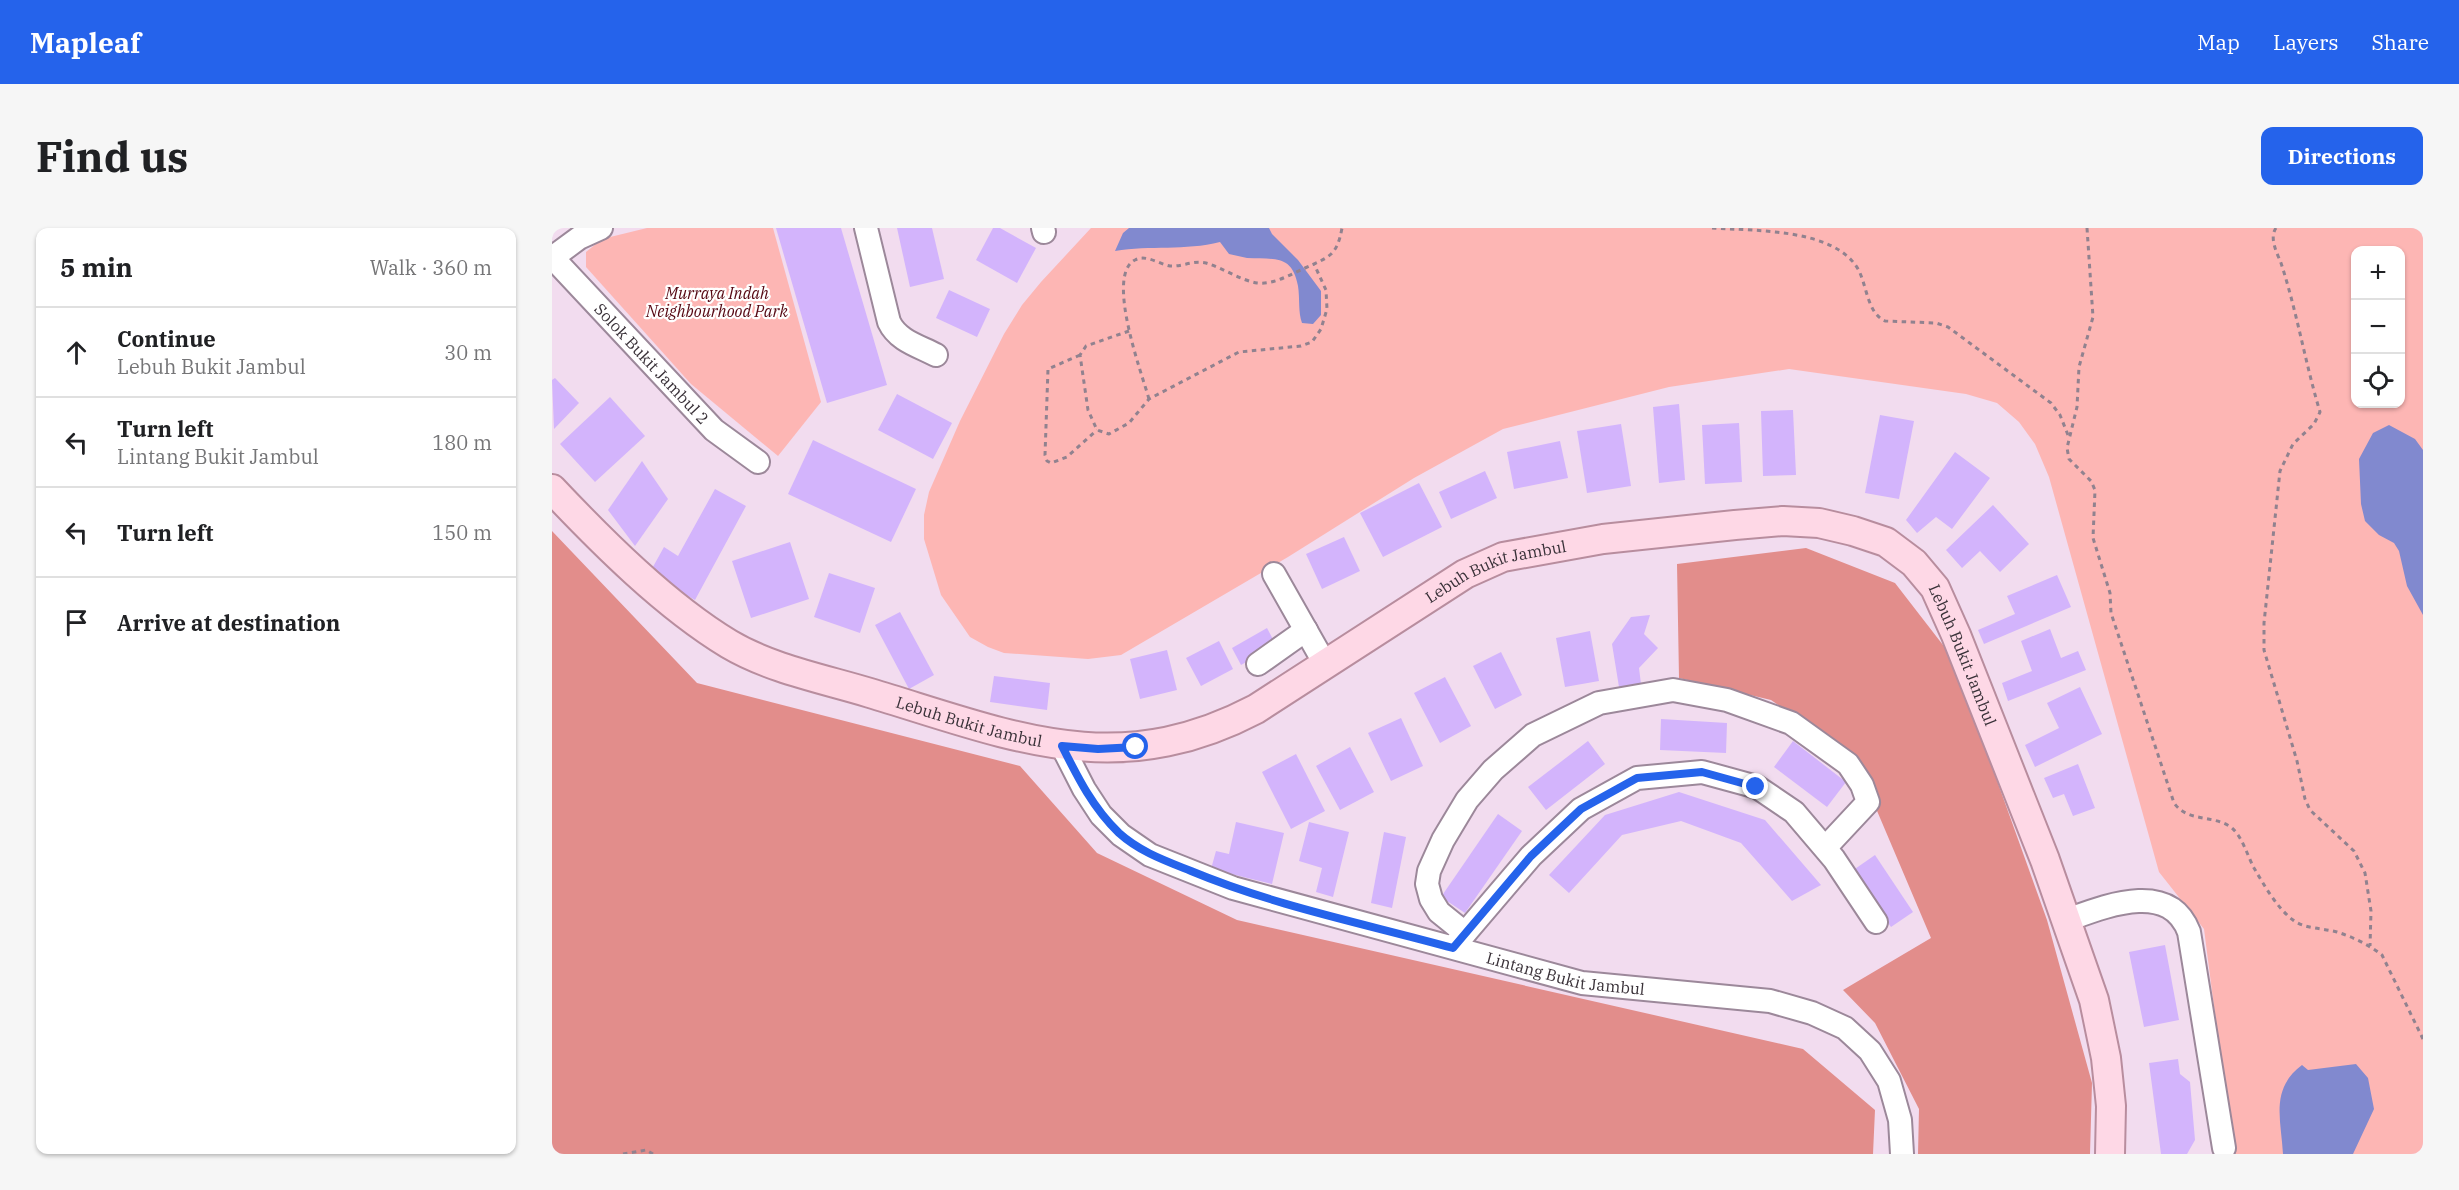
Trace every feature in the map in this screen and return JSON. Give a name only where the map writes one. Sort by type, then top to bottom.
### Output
[{"type":"main road","name":"Lebuh Bukit Jambul","points":[[552,489],[664,597],[698,624],[732,645],[787,668],[972,724],[1062,746],[1098,749],[1168,742],[1229,723],[1256,709],[1465,574],[1503,557],[1603,539],[1783,522],[1819,523],[1886,542],[1914,563],[1935,588],[1956,634],[2067,920],[2094,1000],[2106,1058],[2110,1106],[2110,1154]]},
{"type":"street","points":[[552,257],[579,238],[601,228]]},
{"type":"street","points":[[866,228],[889,322],[893,330],[900,337],[936,355]]},
{"type":"street","name":"Solok Bukit Jambul 2","points":[[552,257],[714,430],[758,462]]},
{"type":"street","points":[[1274,574],[1325,664]]},
{"type":"street","points":[[1258,664],[1306,630]]},
{"type":"street","points":[[1826,847],[1868,802],[1862,785],[1848,764],[1791,723],[1727,700],[1673,690],[1599,703],[1533,735],[1493,770],[1467,800],[1443,840],[1429,871],[1427,884],[1431,899],[1459,940],[1531,856],[1581,809],[1637,778],[1702,772],[1756,787],[1794,812],[1826,847],[1876,922]]},
{"type":"street","name":"Lintang Bukit Jambul","points":[[1062,746],[1084,789],[1101,814],[1121,835],[1150,855],[1233,888],[1459,940],[1582,983],[1770,1001],[1812,1013],[1845,1028],[1870,1051],[1890,1081],[1900,1120],[1902,1154]]},
{"type":"street","points":[[2067,920],[2092,911],[2139,900],[2164,904],[2178,912],[2184,920],[2189,932],[2224,1148]]},
{"type":"path","points":[[1149,399],[1129,331],[1123,279],[1126,267],[1135,260],[1145,258],[1168,266],[1201,262],[1258,283],[1274,281],[1331,256],[1339,245],[1342,228]]},
{"type":"path","points":[[1712,228],[1800,234],[1821,240],[1846,252],[1858,269],[1874,310],[1880,319],[1936,323],[1948,327],[2051,403],[2060,415],[2069,436]]},
{"type":"path","points":[[2087,228],[2093,318],[2079,367],[2077,407],[2069,436],[2069,459],[2091,481],[2095,490],[2093,538],[2110,593],[2111,613],[2174,803],[2179,810],[2189,815],[2222,823],[2232,828],[2240,837],[2255,868],[2282,909],[2292,919],[2302,925],[2338,933],[2370,946],[2382,955],[2423,1039]]},
{"type":"path","points":[[2276,228],[2274,245],[2294,302],[2310,378],[2320,412],[2314,424],[2293,444],[2280,471],[2264,623],[2264,650],[2297,761],[2304,799],[2310,810],[2354,851],[2364,873],[2371,911],[2370,946]]},
{"type":"path","points":[[1080,355],[1088,410],[1097,430],[1109,434],[1129,423],[1149,399],[1239,352],[1301,346],[1312,342],[1321,329],[1326,309],[1326,290],[1314,264]]},
{"type":"path","points":[[1097,430],[1067,457],[1051,463],[1047,460],[1045,455],[1048,369],[1080,355],[1086,346],[1129,331]]},
{"type":"path","points":[[623,1154],[646,1150],[653,1154]]},
{"type":"green space","name":"Murraya Indah Neighbourhood Park","points":[[647,228],[773,228],[821,402],[778,456],[691,384],[586,267],[586,252],[602,239]]},
{"type":"green space","points":[[1091,228],[2423,228],[2423,1154],[2233,1154],[2204,929],[2159,872],[2049,477],[2035,444],[2019,422],[1997,403],[1966,394],[1789,369],[1669,387],[1503,429],[1414,478],[1288,557],[1121,655],[1088,659],[1004,653],[970,637],[941,595],[924,539],[924,515],[929,492],[960,421],[1004,334],[1022,305]]},
{"type":"shaded area","points":[[552,531],[697,683],[1020,766],[1097,853],[1237,920],[1803,1049],[1875,1110],[1873,1154],[552,1154]]},
{"type":"shaded area","points":[[1806,548],[1895,583],[1953,658],[2047,920],[2092,1083],[2090,1154],[1918,1154],[1919,1109],[1875,1023],[1843,990],[1931,938],[1855,759],[1771,700],[1679,678],[1677,564]]},
{"type":"water","points":[[1129,228],[1269,228],[1272,234],[1298,260],[1321,291],[1321,315],[1313,324],[1302,323],[1295,275],[1286,263],[1280,260],[1247,258],[1229,254],[1220,242],[1207,245],[1115,251],[1123,233]]},
{"type":"water","points":[[2389,425],[2415,439],[2423,450],[2423,615],[2407,586],[2399,551],[2394,543],[2379,535],[2365,521],[2361,504],[2359,459],[2373,433]]},
{"type":"water","points":[[2356,1064],[2368,1078],[2374,1109],[2353,1154],[2283,1154],[2281,1094],[2292,1074],[2302,1065],[2308,1070]]},
{"type":"building","points":[[776,228],[841,228],[887,385],[827,403]]},
{"type":"building","points":[[897,228],[932,228],[944,279],[910,287]]},
{"type":"building","points":[[993,228],[1000,228],[1036,248],[1017,283],[976,260]]},
{"type":"building","points":[[949,290],[990,309],[977,337],[936,318]]},
{"type":"building","points":[[555,378],[579,403],[554,429],[552,380]]},
{"type":"building","points":[[897,394],[952,423],[933,459],[878,430]]},
{"type":"building","points":[[610,397],[645,436],[595,482],[560,444]]},
{"type":"building","points":[[1679,404],[1685,480],[1659,483],[1653,407]]},
{"type":"building","points":[[1793,410],[1796,475],[1763,476],[1761,411]]},
{"type":"building","points":[[1880,415],[1914,421],[1899,499],[1865,493]]},
{"type":"building","points":[[1739,423],[1742,482],[1705,484],[1702,425]]},
{"type":"building","points":[[1621,424],[1631,486],[1587,493],[1577,431]]},
{"type":"building","points":[[813,440],[916,489],[891,542],[788,494]]},
{"type":"building","points":[[1560,441],[1568,478],[1514,489],[1507,452]]},
{"type":"building","points":[[1955,452],[1990,478],[1952,529],[1936,517],[1917,533],[1906,520]]},
{"type":"building","points":[[642,461],[668,499],[635,546],[608,510]]},
{"type":"building","points":[[1485,471],[1497,498],[1451,519],[1439,492]]},
{"type":"building","points":[[1419,483],[1442,527],[1383,557],[1360,513]]},
{"type":"building","points":[[715,489],[746,506],[695,600],[649,574],[664,547],[678,556]]},
{"type":"building","points":[[1993,505],[2029,544],[2000,572],[1980,551],[1962,568],[1946,550]]},
{"type":"building","points":[[1344,537],[1360,571],[1322,589],[1306,554]]},
{"type":"building","points":[[790,542],[809,599],[751,618],[732,561]]},
{"type":"building","points":[[829,573],[875,588],[860,633],[814,617]]},
{"type":"building","points":[[2057,575],[2071,607],[1984,644],[1978,630],[2015,614],[2007,596]]},
{"type":"building","points":[[900,612],[934,675],[909,689],[875,625]]},
{"type":"building","points":[[1650,615],[1644,634],[1658,648],[1639,668],[1641,684],[1619,687],[1612,644],[1631,617]]},
{"type":"building","points":[[1267,628],[1276,645],[1241,665],[1232,648]]},
{"type":"building","points":[[2050,629],[2061,658],[2078,651],[2086,670],[2008,701],[2002,683],[2032,671],[2021,641]]},
{"type":"building","points":[[1590,631],[1599,681],[1565,687],[1556,638]]},
{"type":"building","points":[[1219,641],[1233,669],[1201,686],[1186,658]]},
{"type":"building","points":[[1167,650],[1177,690],[1140,699],[1130,659]]},
{"type":"building","points":[[1501,652],[1522,695],[1495,709],[1473,666]]},
{"type":"building","points":[[994,676],[1050,683],[1047,710],[990,702]]},
{"type":"building","points":[[1445,677],[1471,726],[1440,743],[1414,693]]},
{"type":"building","points":[[2080,687],[2102,734],[2035,767],[2025,745],[2059,728],[2047,703]]},
{"type":"building","points":[[1401,718],[1423,766],[1391,781],[1368,733]]},
{"type":"building","points":[[1661,719],[1727,723],[1726,753],[1660,750]]},
{"type":"building","points":[[1588,741],[1605,764],[1546,810],[1528,787]]},
{"type":"building","points":[[1793,741],[1846,782],[1827,807],[1774,767]]},
{"type":"building","points":[[1350,747],[1374,792],[1340,810],[1316,766]]},
{"type":"building","points":[[1296,754],[1325,811],[1291,829],[1262,772]]},
{"type":"building","points":[[2078,764],[2095,808],[2073,816],[2064,794],[2053,798],[2044,778]]},
{"type":"building","points":[[1679,792],[1765,820],[1821,885],[1792,901],[1741,843],[1681,821],[1622,835],[1569,893],[1549,875],[1605,815]]},
{"type":"building","points":[[1498,814],[1522,831],[1465,913],[1441,897]]},
{"type":"building","points":[[1236,822],[1284,833],[1272,884],[1211,869],[1216,851],[1229,854]]},
{"type":"building","points":[[1309,822],[1349,832],[1333,897],[1316,892],[1322,868],[1299,861]]},
{"type":"building","points":[[1384,832],[1406,837],[1392,908],[1371,903]]},
{"type":"building","points":[[1875,855],[1913,912],[1891,927],[1852,871]]},
{"type":"building","points":[[2165,945],[2179,1020],[2144,1027],[2129,952]]},
{"type":"building","points":[[2178,1059],[2180,1074],[2190,1082],[2195,1140],[2187,1154],[2161,1154],[2149,1063]]},
{"type":"route","points":[[1136,747],[1098,749],[1062,746],[1084,789],[1101,814],[1121,835],[1150,855],[1233,888],[1453,948],[1531,856],[1581,809],[1637,778],[1702,772],[1756,787]]}]
